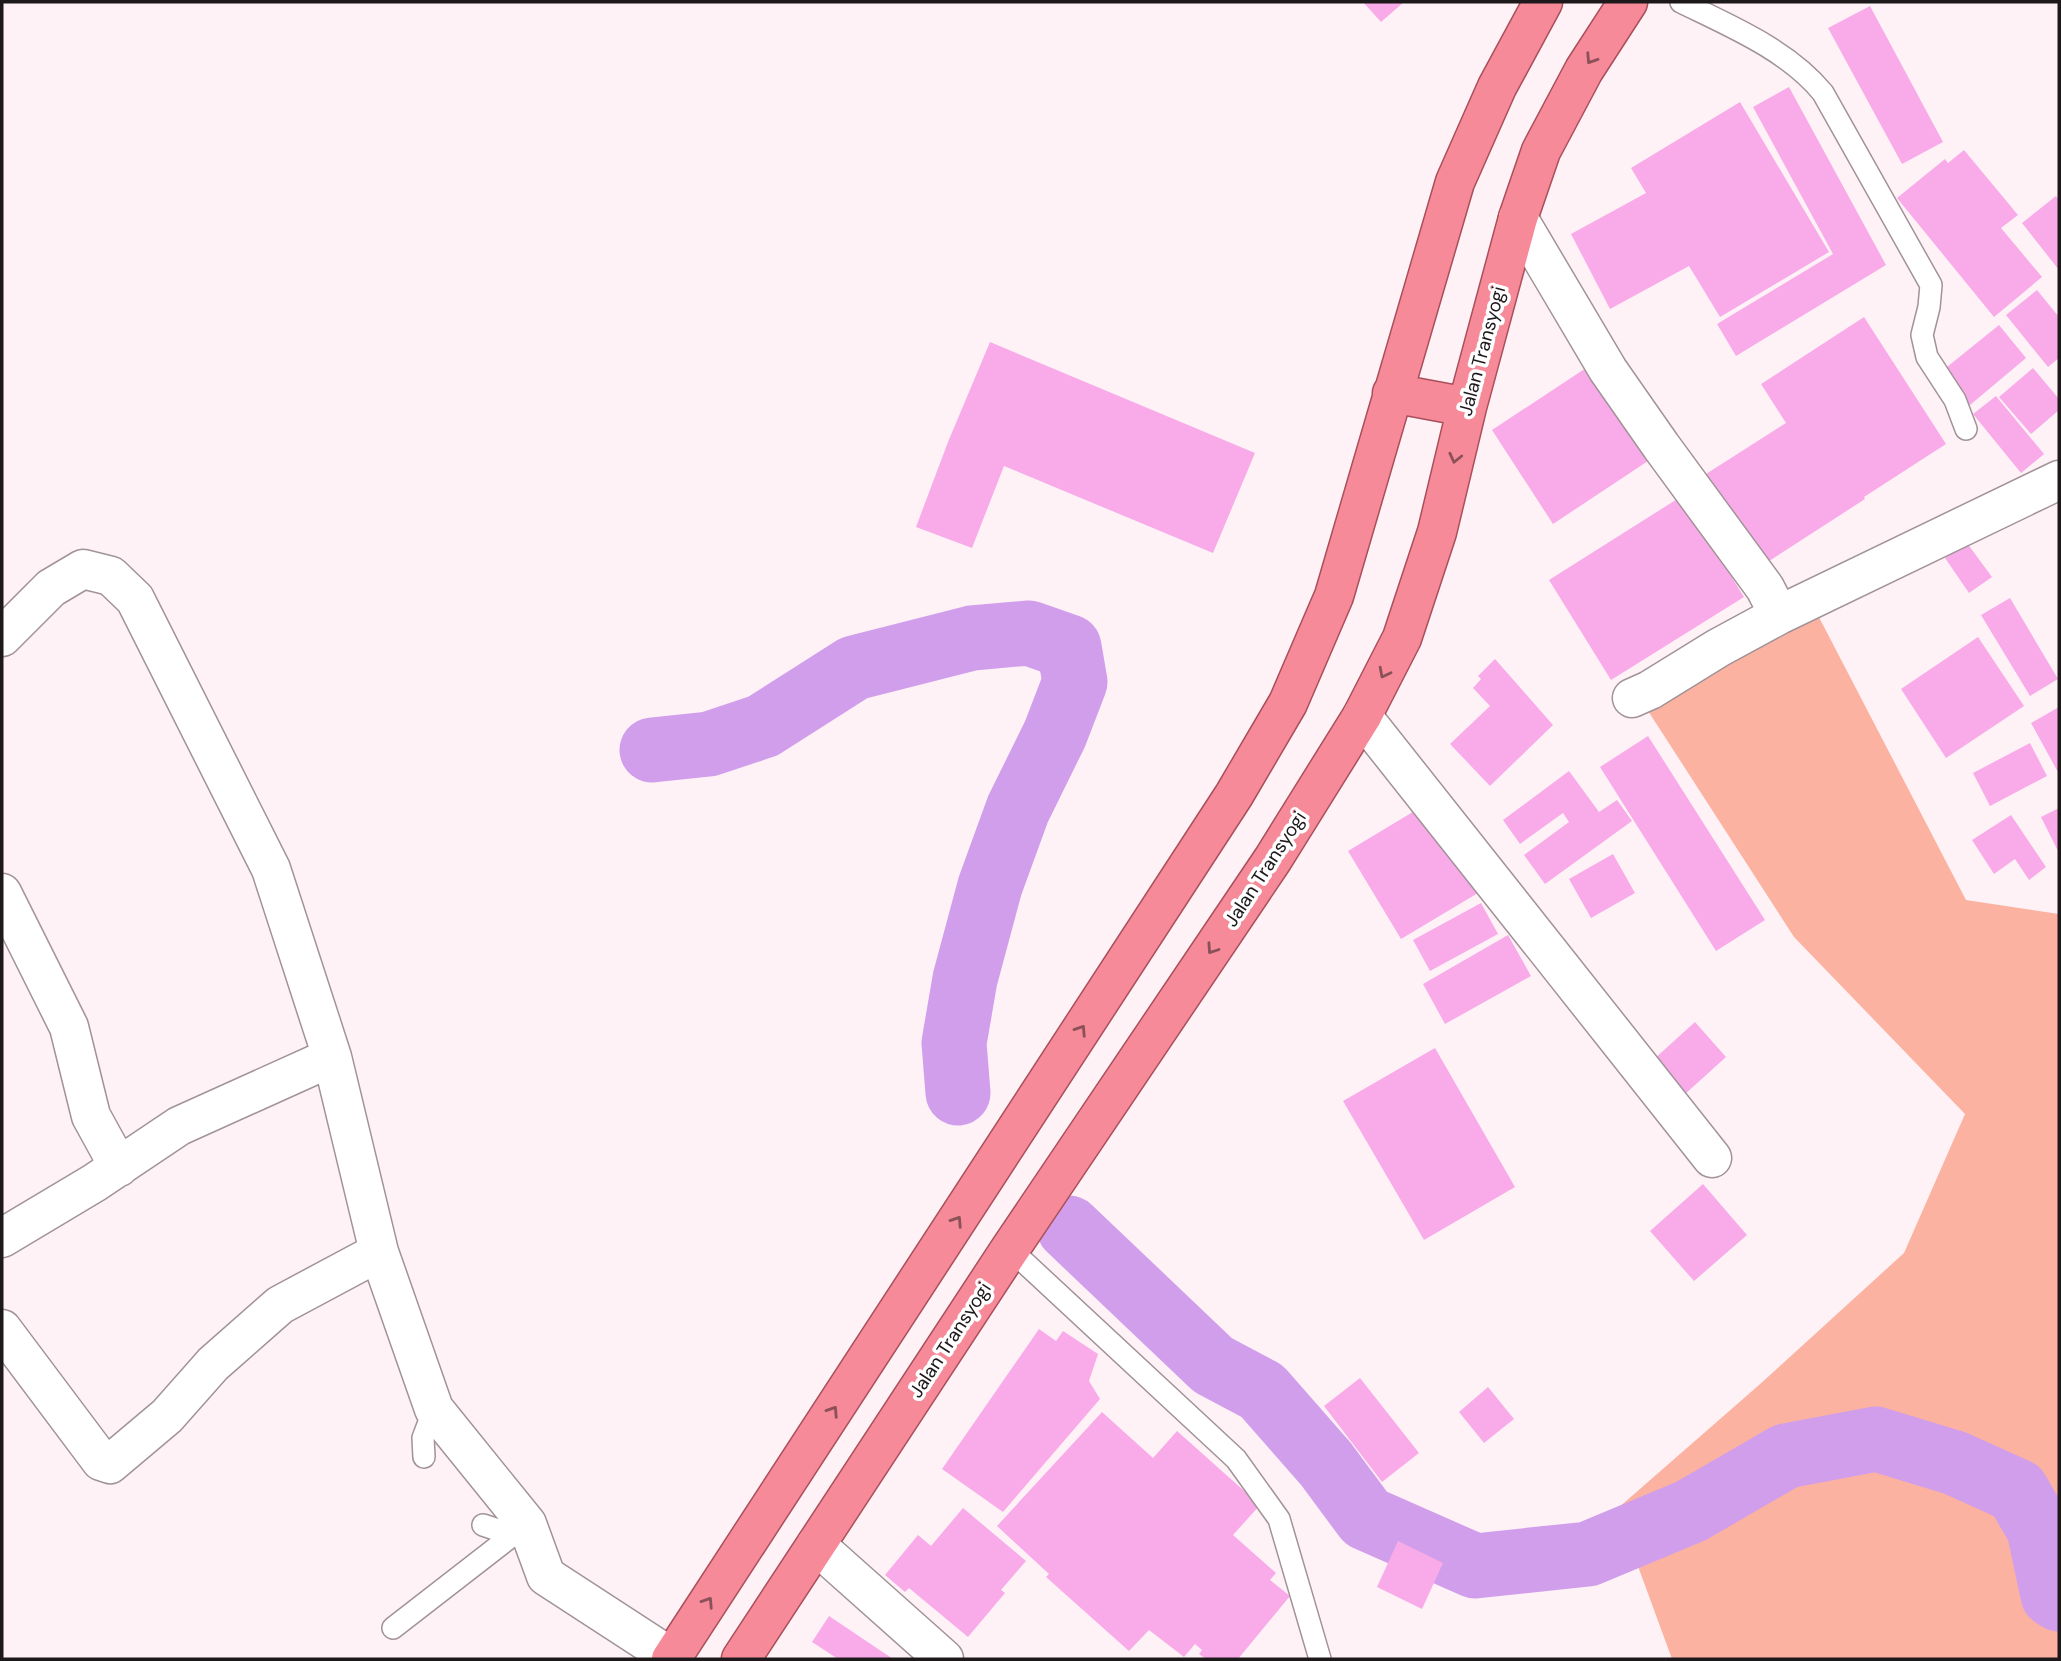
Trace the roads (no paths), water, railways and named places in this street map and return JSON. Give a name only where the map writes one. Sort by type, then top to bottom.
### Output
[{"type":"highway","points":[[672,1658],[1226,807],[1288,703],[1334,596],[1455,182],[1497,87],[1543,2]]},
{"type":"highway","name":"Jalan Transyogi","points":[[741,1659],[1010,1249],[1273,859],[1362,716],[1402,638],[1437,532],[1467,407],[1518,218],[1541,151],[1584,70],[1628,2]]},
{"type":"highway","points":[[1392,393],[1467,407]]},
{"type":"street","points":[[1518,218],[1608,370],[1765,588],[1779,615]]},
{"type":"street","points":[[1632,698],[1779,615],[2059,480]]},
{"type":"street","points":[[2,637],[51,588],[83,569],[111,576],[135,599],[271,869],[332,1057],[379,1252],[434,1409],[522,1528],[546,1576],[672,1658]]},
{"type":"street","points":[[1362,716],[1712,1158]]},
{"type":"street","points":[[2,893],[69,1027],[91,1116],[119,1167]]},
{"type":"street","points":[[2,1238],[119,1167],[179,1126],[332,1057]]},
{"type":"street","points":[[2,1329],[101,1461],[108,1464],[167,1416],[213,1364],[280,1305],[379,1252]]},
{"type":"street","points":[[817,1545],[944,1659]]},
{"type":"lane","points":[[1681,2],[1741,32],[1788,61],[1810,77],[1823,93],[1931,285],[1922,335],[1927,357],[1955,400],[1966,429]]},
{"type":"lane","points":[[1010,1249],[1244,1469],[1279,1518],[1320,1659]]},
{"type":"lane","points":[[424,1457],[423,1438],[434,1409]]},
{"type":"lane","points":[[483,1525],[501,1531],[522,1528]]},
{"type":"lane","points":[[393,1628],[522,1528]]},
{"type":"waterway","points":[[652,750],[709,744],[763,726],[854,668],[972,638],[1029,633],[1069,647],[1075,682],[1055,734],[1018,809],[990,886],[965,979],[954,1043],[958,1093]]},
{"type":"waterway","points":[[1069,1228],[1213,1365],[1262,1391],[1326,1464],[1366,1518],[1475,1566],[1588,1554],[1691,1511],[1786,1456],[1876,1439],[1955,1463],[2017,1491],[2039,1529],[2053,1595],[2059,1599]]}]
